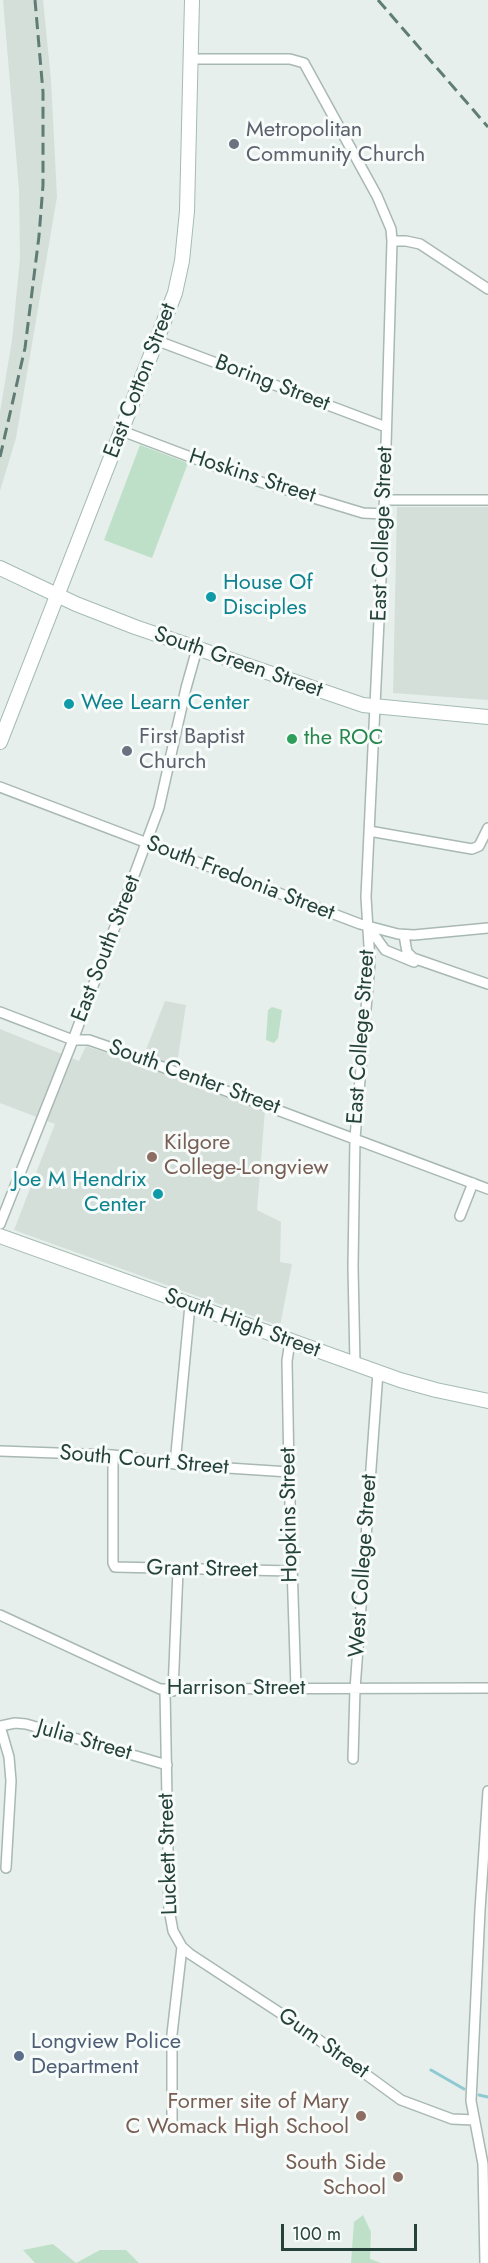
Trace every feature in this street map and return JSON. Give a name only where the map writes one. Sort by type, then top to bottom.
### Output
[{"type":"main road","name":"East Cotton Street","points":[[0,742],[175,293],[183,249],[188,183],[192,0]]},
{"type":"main road","name":"South Green Street","points":[[0,567],[57,595],[137,628],[363,705],[488,717]]},
{"type":"main road","name":"South High Street","points":[[0,1236],[378,1372],[436,1390],[488,1401]]},
{"type":"street","name":"East College Street","points":[[192,59],[290,59],[304,63],[377,196],[391,229],[385,500],[366,904],[370,962],[355,1138]]},
{"type":"street","points":[[392,241],[420,244],[488,290]]},
{"type":"street","name":"Boring Street","points":[[158,340],[387,427]]},
{"type":"street","name":"Hoskins Street","points":[[122,431],[264,483],[363,513],[384,514]]},
{"type":"street","points":[[385,500],[488,500]]},
{"type":"street","name":"East South Street","points":[[0,1224],[147,844],[163,794],[186,688],[197,650]]},
{"type":"street","name":"South Fredonia Street","points":[[0,787],[368,926],[404,935],[488,928]]},
{"type":"street","points":[[369,831],[472,849],[479,846],[488,828]]},
{"type":"street","points":[[368,926],[388,953],[410,962],[422,963]]},
{"type":"street","points":[[404,935],[407,952],[413,958],[488,984]]},
{"type":"street","name":"South Center Street","points":[[0,1012],[73,1040],[89,1040],[488,1189]]},
{"type":"street","points":[[355,1138],[353,1267],[355,1364]]},
{"type":"street","points":[[460,1216],[473,1183]]},
{"type":"street","points":[[175,1464],[190,1305]]},
{"type":"street","name":"Hopkins Street","points":[[290,1341],[287,1361],[296,1689]]},
{"type":"street","name":"West College Street","points":[[353,1759],[355,1689],[378,1372]]},
{"type":"street","name":"South Court Street","points":[[0,1451],[113,1455],[175,1464],[289,1472]]},
{"type":"street","name":"Grant Street","points":[[113,1455],[115,1566],[178,1570],[291,1571]]},
{"type":"street","name":"Luckett Street","points":[[172,2124],[172,2034],[182,1947],[175,1936],[169,1914],[167,1765],[169,1690],[178,1570]]},
{"type":"street","name":"Harrison Street","points":[[0,1615],[152,1687],[169,1690],[488,1688]]},
{"type":"street","name":"Julia Street","points":[[0,1726],[15,1723],[26,1724],[167,1765]]},
{"type":"street","points":[[0,1726],[10,1765],[4,1834],[6,1868]]},
{"type":"street","points":[[485,2263],[486,2164],[471,2101],[484,1910],[488,1791]]},
{"type":"street","name":"Gum Street","points":[[182,1947],[297,2024],[401,2100],[452,2119],[474,2120]]},
{"type":"shaded area","points":[[3,0],[43,0],[51,80],[57,197],[16,438],[0,491],[0,412],[12,340],[20,258],[19,190]]},
{"type":"shaded area","points":[[397,507],[488,507],[488,700],[393,693]]},
{"type":"shaded area","name":"Kilgore College-Longview","points":[[165,1001],[186,1005],[175,1077],[265,1110],[257,1210],[281,1222],[280,1262],[292,1264],[280,1326],[14,1230],[55,1124],[0,1103],[0,1029],[79,1061],[86,1046],[140,1065]]},
{"type":"green space","points":[[140,445],[188,463],[152,558],[104,540]]},
{"type":"green space","points":[[272,1007],[282,1010],[278,1038],[274,1043],[266,1040],[268,1010]]},
{"type":"green space","points":[[363,2215],[371,2232],[370,2259],[381,2263],[351,2263],[354,2222]]},
{"type":"green space","points":[[53,2244],[76,2263],[35,2263],[23,2250]]},
{"type":"green space","points":[[100,2250],[126,2250],[139,2263],[76,2263]]},
{"type":"waterway","points":[[431,2070],[464,2089]]},
{"type":"waterway","points":[[479,2095],[488,2097]]},
{"type":"railway","points":[[0,457],[25,348],[43,185],[43,92],[35,0]]},
{"type":"railway","points":[[378,0],[488,127]]},
{"type":"place","name":"Metropolitan Community Church","points":[[234,144]]},
{"type":"place","name":"House Of Disciples","points":[[211,597]]},
{"type":"place","name":"Wee Learn Center","points":[[69,704]]},
{"type":"place","name":"the ROC","points":[[292,739]]},
{"type":"place","name":"First Baptist Church","points":[[127,751]]},
{"type":"place","name":"Kilgore College-Longview","points":[[152,1157]]},
{"type":"place","name":"Joe M Hendrix Center","points":[[158,1194]]},
{"type":"place","name":"Longview Police Department","points":[[19,2056]]},
{"type":"place","name":"Former site of Mary C Womack High School","points":[[361,2116]]},
{"type":"place","name":"South Side School","points":[[398,2177]]}]
